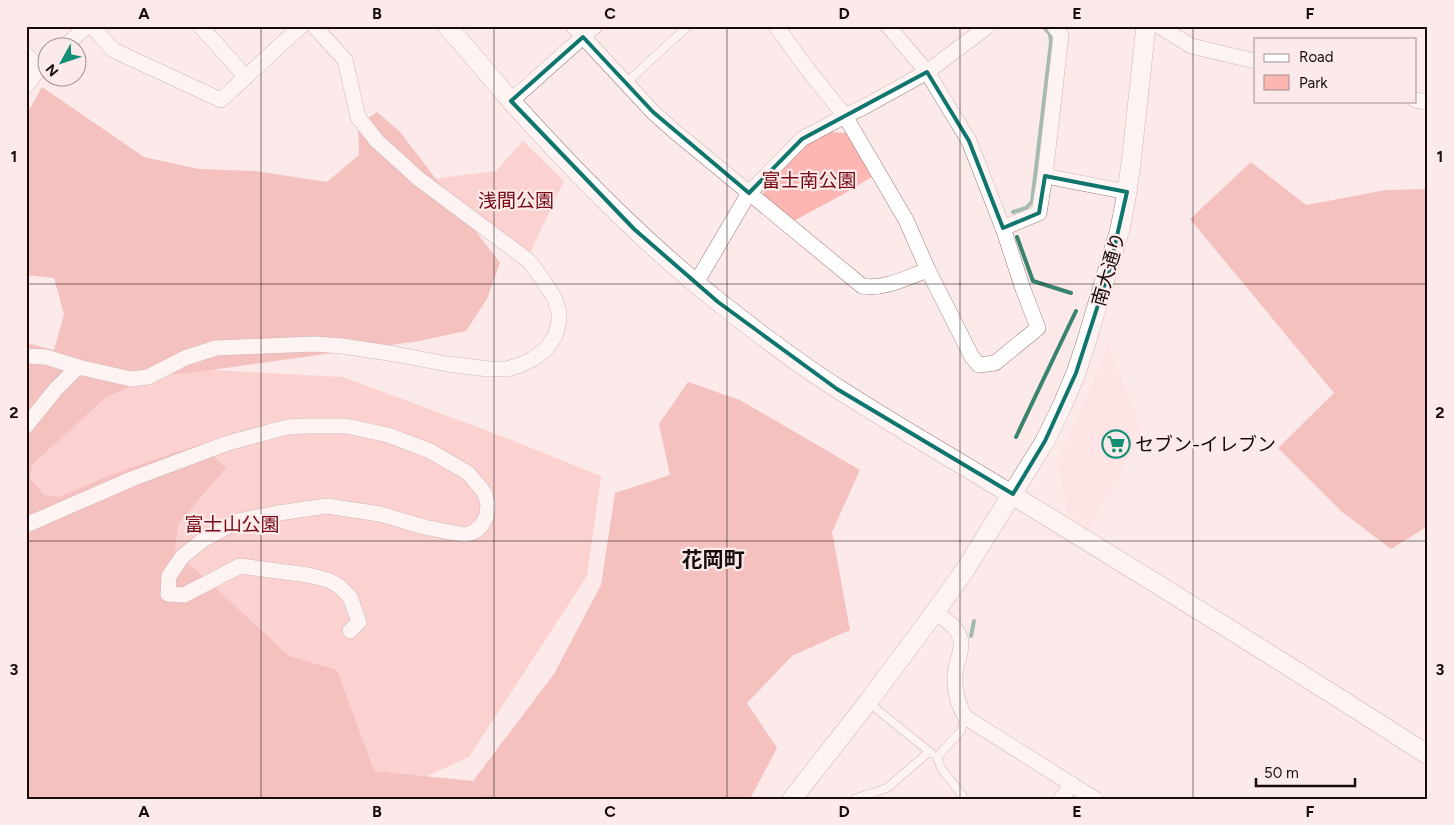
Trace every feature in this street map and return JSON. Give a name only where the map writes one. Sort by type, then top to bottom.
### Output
[{"type":"street","points":[[74,38],[87,26]]},
{"type":"street","points":[[92,26],[113,50],[221,100],[301,26]]},
{"type":"street","points":[[200,26],[246,77]]},
{"type":"street","points":[[26,356],[46,357],[78,367],[131,379],[148,377],[185,358],[216,348],[314,344],[342,346],[447,364],[488,369],[507,369],[533,359],[547,348],[555,336],[559,322],[559,312],[555,299],[543,280],[529,261],[418,179],[377,141],[358,117],[345,60],[314,26]]},
{"type":"street","points":[[446,26],[511,101],[577,172],[634,229],[696,283],[755,330],[837,389],[1013,494],[1261,648],[1428,756]]},
{"type":"street","points":[[511,101],[578,32],[595,26]]},
{"type":"street","points":[[776,26],[845,116],[906,220],[928,270],[972,357],[979,365],[995,363],[1038,328],[1003,228],[969,140],[927,72],[888,26]]},
{"type":"street","points":[[696,283],[749,193],[802,139],[927,72],[988,26]]},
{"type":"street","points":[[1003,228],[1040,212],[1060,35],[1054,26]]},
{"type":"street","name":"南大通り","points":[[792,799],[868,702],[965,570],[1046,441],[1076,373],[1120,229],[1138,108],[1146,26]]},
{"type":"street","points":[[1158,26],[1191,46],[1254,61]]},
{"type":"street","points":[[578,32],[627,82],[653,112],[862,286],[871,288],[885,285],[928,270]]},
{"type":"street","points":[[26,54],[38,62]]},
{"type":"street","points":[[26,86],[38,71]]},
{"type":"street","points":[[1045,176],[1127,192]]},
{"type":"street","points":[[26,426],[78,367]]},
{"type":"street","points":[[26,525],[134,478],[228,443],[287,427],[346,426],[388,435],[430,451],[468,473],[484,492],[488,504],[487,515],[482,525],[474,532],[465,535],[424,527],[380,514],[327,506],[278,513],[238,521],[203,540],[182,558],[169,576],[168,594],[184,595],[240,566],[308,575],[328,580],[339,586],[350,597],[359,622],[350,631]]},
{"type":"street","points":[[935,612],[948,621],[958,634],[962,644],[955,676],[955,686],[956,697],[965,717],[1096,799]]},
{"type":"street","points":[[1061,799],[1072,784]]},
{"type":"lane","points":[[627,82],[688,26]]},
{"type":"lane","points":[[868,702],[937,757],[941,768],[965,799]]},
{"type":"lane","points":[[937,757],[961,731],[965,717]]},
{"type":"lane","points":[[854,799],[887,788],[929,752]]},
{"type":"highlighted area","points":[[583,37],[653,112],[749,193],[802,139],[927,72],[969,141],[1003,228],[1039,213],[1045,176],[1127,192],[1109,271],[1076,373],[1045,441],[1013,494],[837,389],[718,302],[634,229],[511,101]]},
{"type":"shaded area","points":[[41,88],[43,88],[144,157],[199,169],[255,171],[327,182],[359,155],[358,125],[377,112],[400,132],[500,263],[487,299],[466,331],[419,341],[190,373],[162,375],[142,381],[105,398],[32,465],[30,478],[44,495],[59,497],[113,474],[200,444],[226,468],[178,524],[175,551],[289,656],[337,670],[374,771],[473,781],[554,674],[601,585],[615,493],[670,475],[659,424],[688,382],[740,400],[860,470],[832,532],[850,630],[792,656],[747,703],[777,748],[750,799],[26,799],[26,343],[54,350],[64,314],[54,278],[26,275],[26,115]]},
{"type":"shaded area","points":[[1251,162],[1306,205],[1386,190],[1428,189],[1428,526],[1391,549],[1342,512],[1278,448],[1334,393],[1190,219]]},
{"type":"shaded area","points":[[1108,342],[1142,431],[1089,531],[1068,514],[1056,460],[1090,388]]},
{"type":"green space","name":"富士南公園","points":[[830,132],[848,133],[873,176],[792,222],[764,197],[763,187],[800,148]]},
{"type":"green space","name":"浅間公園","points":[[523,141],[564,181],[529,255],[432,179],[496,171]]},
{"type":"green space","name":"富士山公園","points":[[81,363],[343,377],[509,439],[601,476],[587,576],[469,757],[377,799],[26,572],[28,414]]},
{"type":"waterway","points":[[1013,212],[1026,208],[1032,202],[1051,42],[1050,34],[1043,26]]},
{"type":"waterway","points":[[1017,237],[1033,281],[1071,293]]},
{"type":"waterway","points":[[1016,437],[1076,311]]},
{"type":"waterway","points":[[971,636],[974,621]]},
{"type":"place","name":"セブン-イレブン","points":[[1116,444]]},
{"type":"district","name":"花岡町","points":[[713,560]]}]
